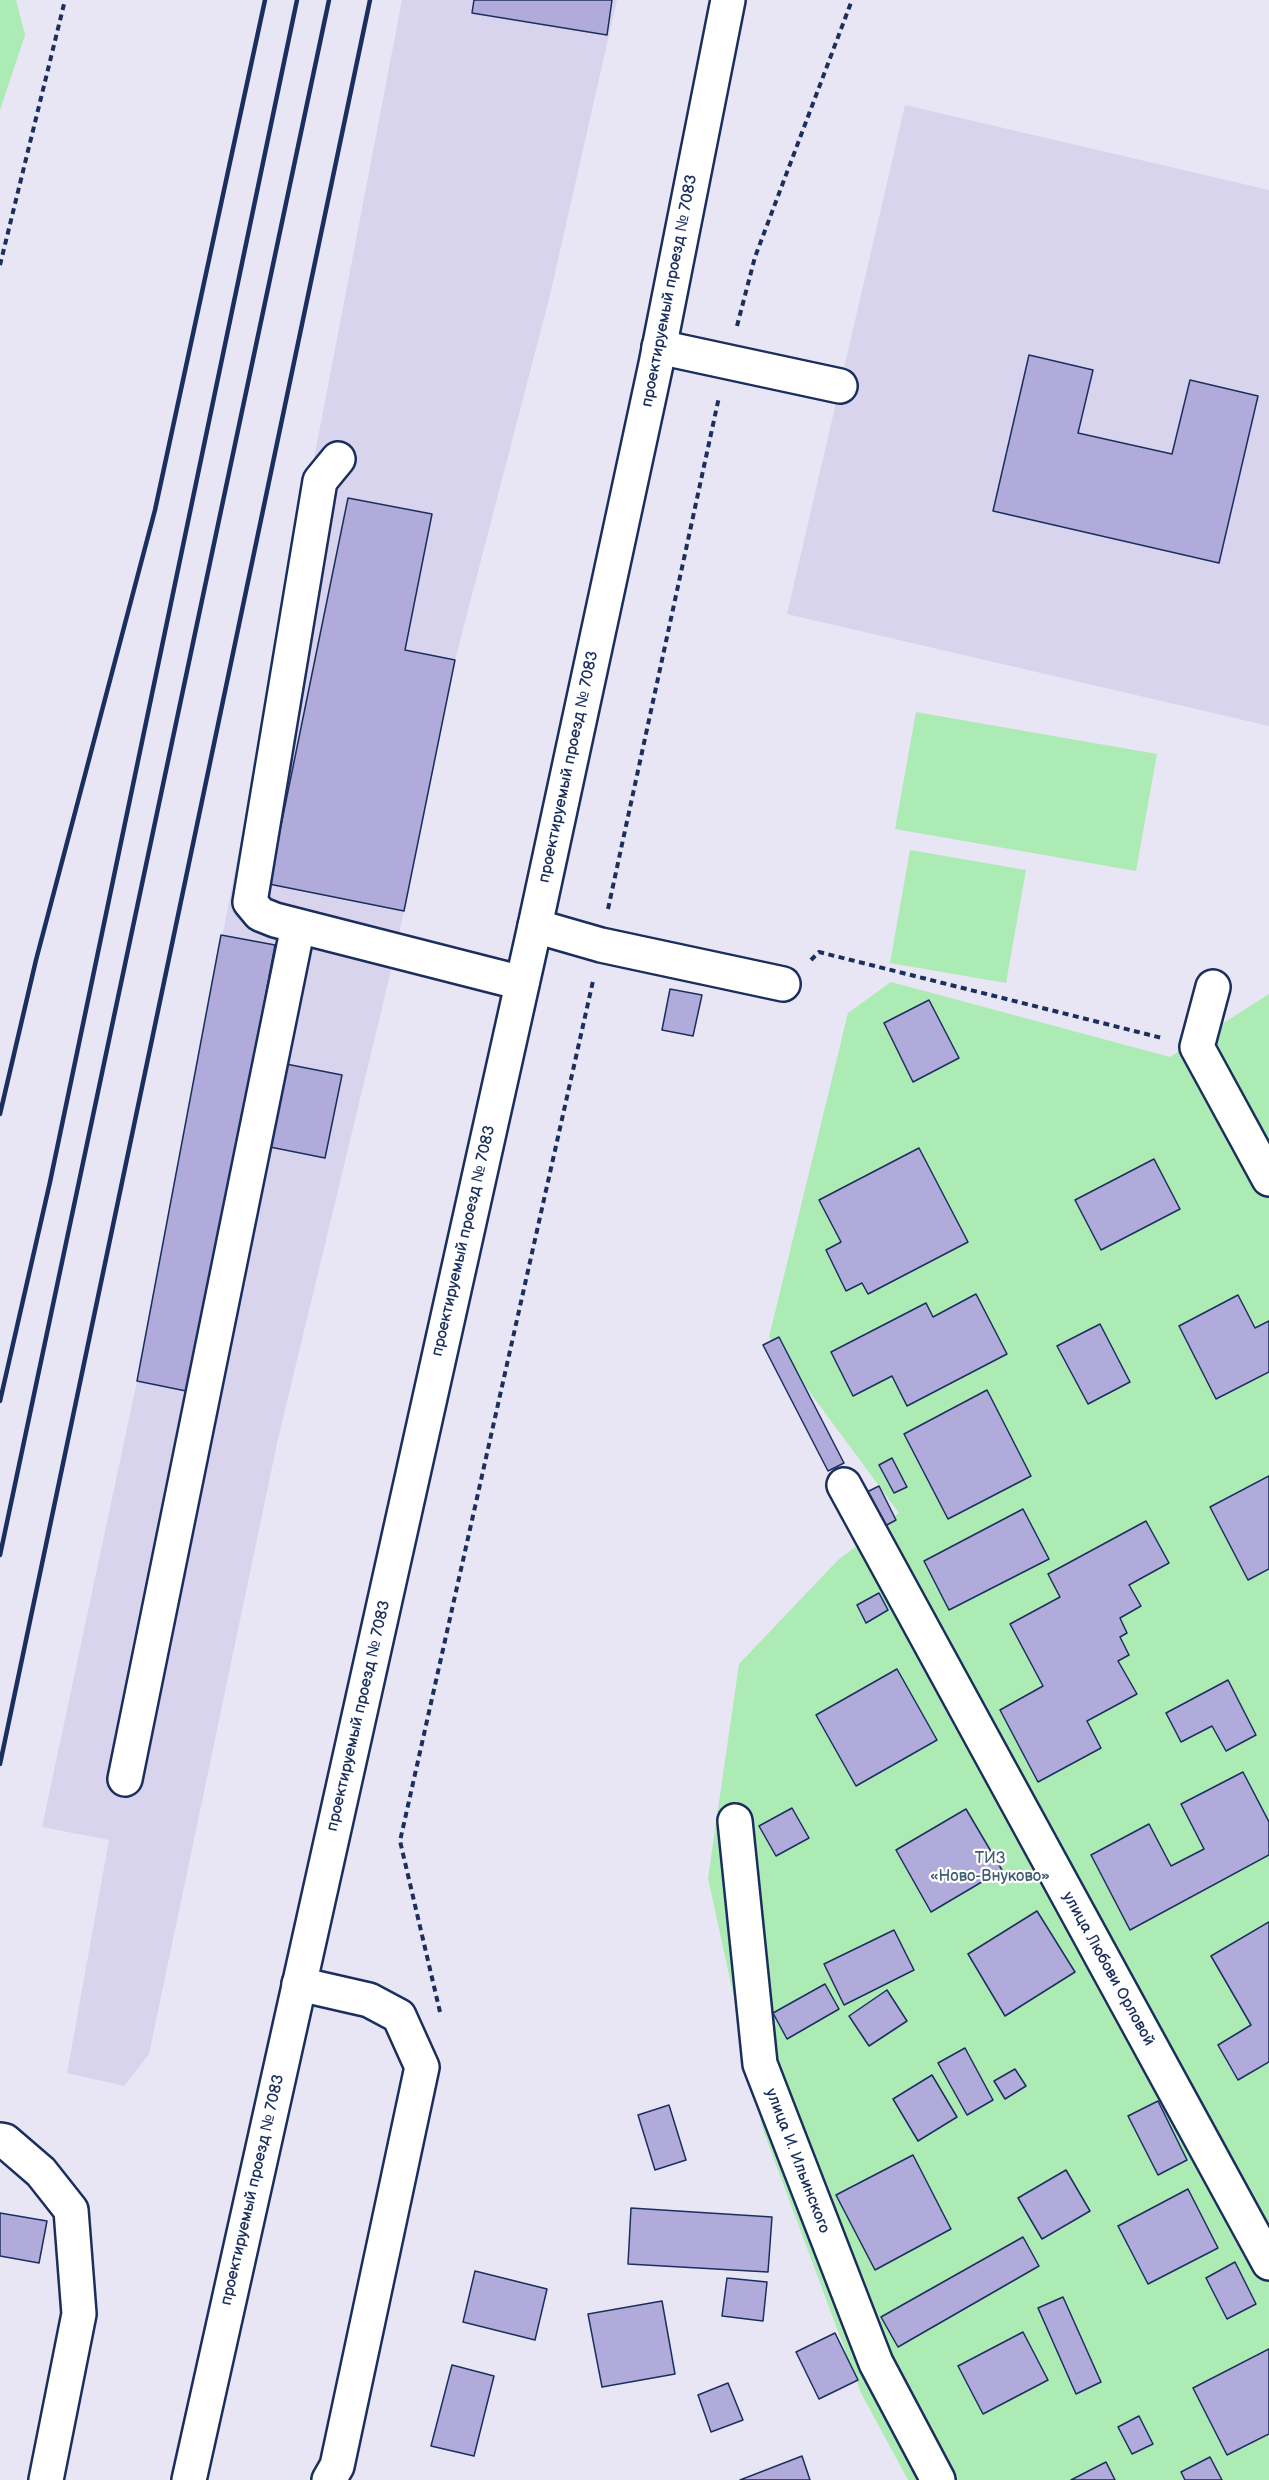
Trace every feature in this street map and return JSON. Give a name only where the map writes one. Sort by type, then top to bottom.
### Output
[{"type":"main road","name":"проектируемый проезд № 7083","points":[[189,2480],[535,926],[659,347],[728,0]]},
{"type":"main road","points":[[659,347],[840,386]]},
{"type":"main road","points":[[338,459],[320,481],[250,902],[260,914],[298,926],[522,983]]},
{"type":"main road","points":[[125,1779],[298,926]]},
{"type":"main road","points":[[535,926],[601,945],[783,984]]},
{"type":"main road","points":[[1213,987],[1197,1047],[1269,1179]]},
{"type":"main road","name":"улица Любови Орловой","points":[[844,1485],[1269,2263]]},
{"type":"main road","name":"улица И. Ильинского","points":[[735,1821],[760,2064],[876,2363],[938,2480]]},
{"type":"main road","points":[[299,1984],[369,2000],[399,2016],[422,2067],[337,2466],[329,2480]]},
{"type":"main road","points":[[0,2140],[5,2141],[41,2172],[71,2210],[79,2314],[45,2480]]},
{"type":"path","points":[[0,265],[65,0]]},
{"type":"path","points":[[441,2016],[400,1841],[601,945],[727,362],[755,256],[852,0]]},
{"type":"path","points":[[783,984],[819,952],[1197,1047]]},
{"type":"shaded area","points":[[402,0],[617,0],[550,295],[455,660],[396,950],[278,1439],[149,2054],[124,2086],[67,2073],[109,1840],[42,1827],[137,1381]]},
{"type":"shaded area","points":[[905,105],[1269,190],[1269,726],[787,614]]},
{"type":"green space","points":[[0,0],[16,0],[25,35],[0,110]]},
{"type":"green space","points":[[916,712],[1157,754],[1136,871],[895,829]]},
{"type":"green space","points":[[910,850],[1026,870],[1006,983],[890,963]]},
{"type":"green space","name":"ТИЗ «Ново-Внуково»","points":[[891,982],[1170,1057],[1269,994],[1269,2480],[908,2480],[861,2393],[762,2127],[708,1878],[739,1664],[838,1560],[899,1513],[769,1337],[848,1013]]},
{"type":"building","points":[[474,0],[612,0],[607,35],[472,13]]},
{"type":"building","points":[[1029,355],[1093,370],[1078,433],[1172,454],[1190,380],[1258,396],[1219,563],[993,511]]},
{"type":"building","points":[[348,498],[432,514],[405,650],[455,660],[404,911],[269,884]]},
{"type":"building","points":[[221,935],[275,945],[191,1392],[137,1381]]},
{"type":"building","points":[[670,989],[702,995],[693,1036],[662,1030]]},
{"type":"building","points":[[929,1000],[959,1058],[913,1082],[884,1023]]},
{"type":"building","points":[[286,1064],[342,1075],[325,1158],[270,1147]]},
{"type":"building","points":[[919,1148],[968,1242],[868,1294],[862,1283],[846,1291],[826,1250],[841,1242],[819,1200]]},
{"type":"building","points":[[1154,1159],[1180,1209],[1101,1250],[1075,1200]]},
{"type":"building","points":[[976,1294],[1007,1354],[907,1406],[892,1376],[853,1396],[831,1352],[926,1303],[933,1317]]},
{"type":"building","points":[[1238,1295],[1255,1328],[1269,1321],[1269,1372],[1216,1399],[1179,1326]]},
{"type":"building","points":[[1100,1324],[1130,1382],[1088,1404],[1057,1346]]},
{"type":"building","points":[[779,1337],[844,1463],[828,1471],[763,1345]]},
{"type":"building","points":[[987,1390],[1031,1476],[948,1519],[904,1434]]},
{"type":"building","points":[[892,1458],[907,1487],[894,1493],[879,1465]]},
{"type":"building","points":[[1269,1476],[1269,1569],[1248,1580],[1210,1507]]},
{"type":"building","points":[[879,1486],[896,1520],[885,1526],[867,1492]]},
{"type":"building","points":[[1023,1509],[1049,1559],[949,1610],[924,1561]]},
{"type":"building","points":[[1146,1521],[1169,1563],[1129,1585],[1141,1606],[1120,1618],[1127,1633],[1120,1637],[1129,1655],[1118,1661],[1137,1694],[1087,1721],[1101,1748],[1038,1782],[1000,1710],[1043,1686],[1010,1624],[1060,1597],[1048,1574]]},
{"type":"building","points":[[879,1593],[888,1610],[866,1623],[857,1605]]},
{"type":"building","points":[[897,1669],[937,1740],[856,1786],[816,1715]]},
{"type":"building","points":[[1228,1680],[1256,1735],[1226,1751],[1212,1726],[1181,1742],[1166,1713]]},
{"type":"building","points":[[1243,1772],[1269,1822],[1269,1855],[1130,1930],[1091,1855],[1149,1824],[1171,1866],[1204,1849],[1181,1804]]},
{"type":"building","points":[[792,1808],[809,1838],[776,1856],[759,1826]]},
{"type":"building","points":[[966,1809],[1002,1870],[931,1912],[896,1850]]},
{"type":"building","points":[[1037,1911],[1075,1972],[1005,2016],[968,1954]]},
{"type":"building","points":[[1269,1922],[1269,2062],[1238,2080],[1218,2045],[1251,2025],[1211,1956]]},
{"type":"building","points":[[894,1930],[914,1970],[844,2005],[824,1964]]},
{"type":"building","points":[[825,1984],[839,2009],[787,2039],[773,2013]]},
{"type":"building","points":[[887,1990],[907,2021],[869,2046],[849,2016]]},
{"type":"building","points":[[965,2048],[993,2100],[967,2115],[938,2063]]},
{"type":"building","points":[[1015,2069],[1026,2086],[1005,2099],[994,2081]]},
{"type":"building","points":[[932,2075],[957,2117],[918,2141],[893,2099]]},
{"type":"building","points":[[1158,2101],[1187,2160],[1158,2175],[1128,2116]]},
{"type":"building","points":[[669,2105],[686,2160],[655,2170],[638,2115]]},
{"type":"building","points":[[913,2155],[951,2229],[875,2270],[836,2195]]},
{"type":"building","points":[[1066,2170],[1090,2211],[1042,2239],[1018,2198]]},
{"type":"building","points":[[1188,2189],[1218,2248],[1148,2284],[1118,2226]]},
{"type":"building","points":[[631,2208],[772,2217],[768,2272],[628,2264]]},
{"type":"building","points":[[0,2213],[47,2221],[39,2263],[0,2256]]},
{"type":"building","points":[[1023,2237],[1039,2266],[898,2347],[881,2317]]},
{"type":"building","points":[[1235,2262],[1256,2304],[1227,2319],[1206,2278]]},
{"type":"building","points":[[475,2271],[547,2289],[535,2340],[463,2322]]},
{"type":"building","points":[[727,2278],[767,2282],[763,2321],[722,2316]]},
{"type":"building","points":[[1063,2297],[1101,2382],[1076,2394],[1038,2308]]},
{"type":"building","points":[[662,2301],[675,2374],[602,2387],[588,2314]]},
{"type":"building","points":[[1023,2332],[1048,2380],[983,2414],[958,2366]]},
{"type":"building","points":[[835,2333],[858,2380],[819,2399],[796,2352]]},
{"type":"building","points":[[1269,2349],[1269,2434],[1227,2455],[1193,2388]]},
{"type":"building","points":[[452,2365],[494,2376],[474,2456],[431,2446]]},
{"type":"building","points":[[728,2383],[743,2420],[711,2432],[698,2395]]},
{"type":"building","points":[[1139,2416],[1153,2444],[1132,2454],[1118,2427]]},
{"type":"building","points":[[802,2456],[810,2480],[740,2480]]},
{"type":"building","points":[[1210,2457],[1222,2480],[1185,2480],[1181,2472]]},
{"type":"building","points":[[1106,2462],[1115,2480],[1071,2480]]},
{"type":"railway","points":[[0,1114],[36,960],[155,510],[265,0]]},
{"type":"railway","points":[[0,1401],[50,1182],[297,0]]},
{"type":"railway","points":[[0,1555],[329,0]]},
{"type":"railway","points":[[0,1764],[370,0]]}]
